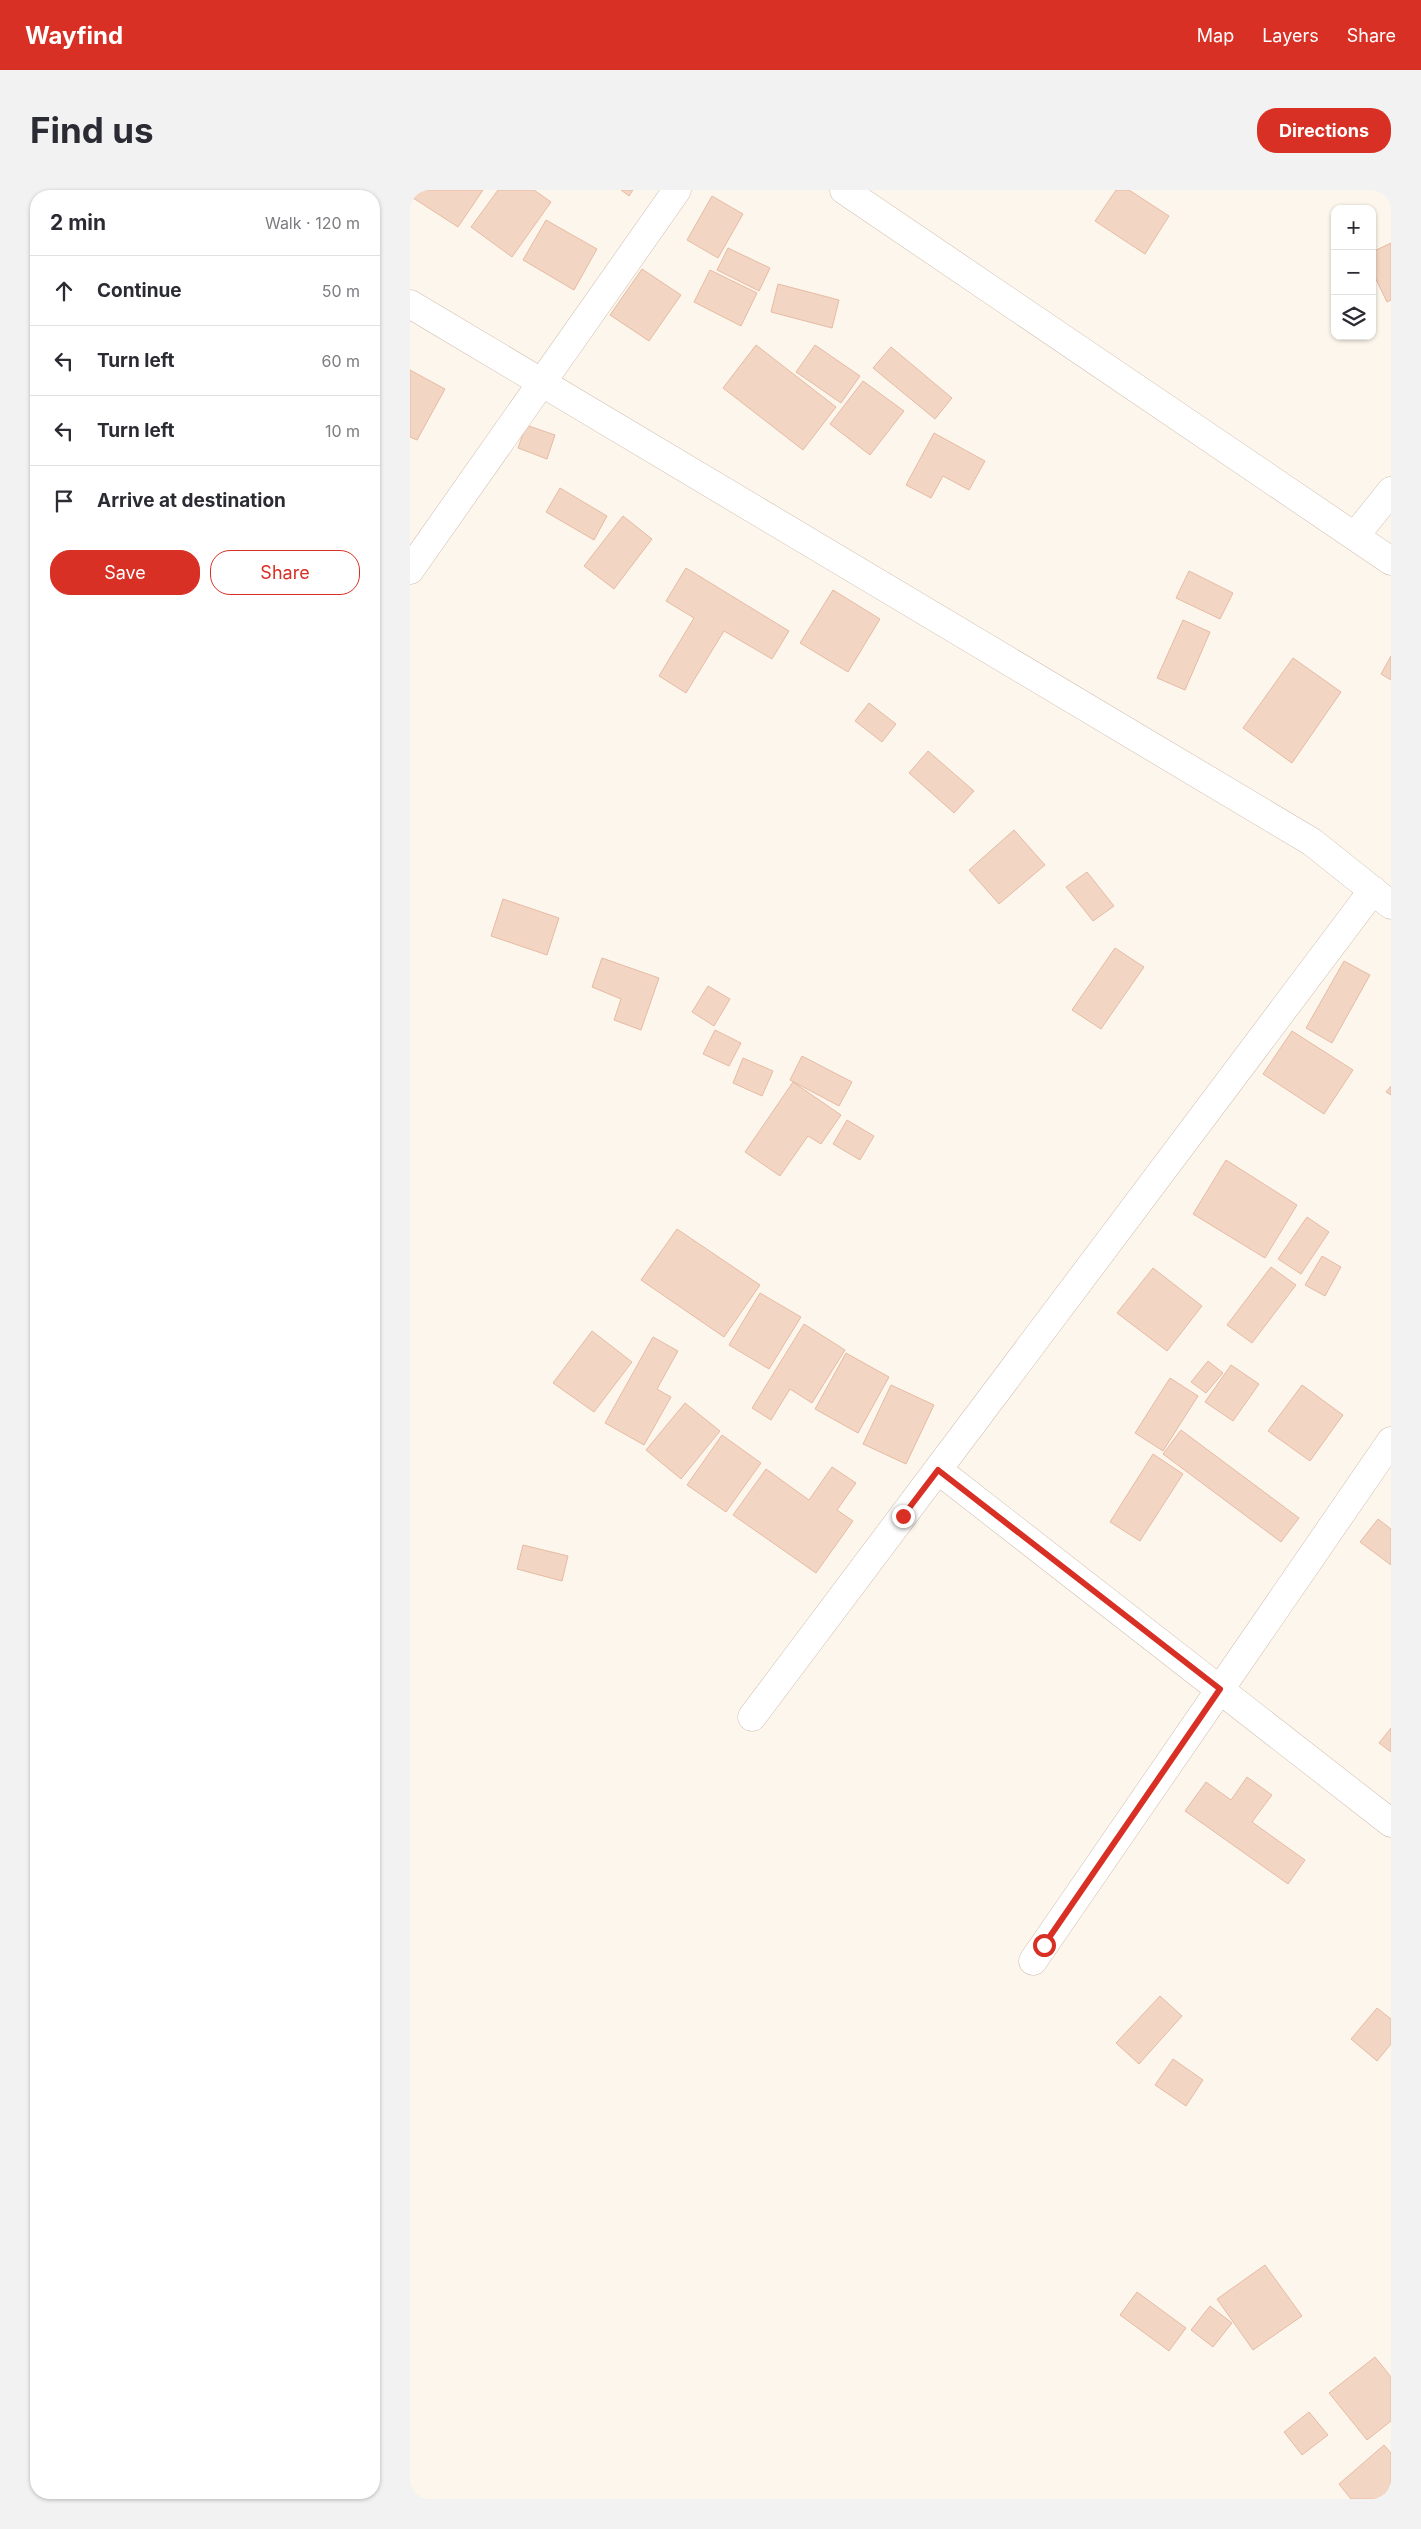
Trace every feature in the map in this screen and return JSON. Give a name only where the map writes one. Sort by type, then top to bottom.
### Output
[{"type":"street","points":[[410,570],[677,190]]},
{"type":"street","points":[[844,190],[1391,561]]},
{"type":"street","points":[[410,304],[1312,842],[1382,898],[938,1470],[752,1717]]},
{"type":"street","points":[[1355,536],[1391,491]]},
{"type":"street","points":[[1033,1960],[1391,1441]]},
{"type":"street","points":[[938,1470],[1391,1823]]},
{"type":"building","points":[[410,190],[483,190],[458,227],[410,196]]},
{"type":"building","points":[[498,190],[534,190],[551,202],[512,257],[471,227]]},
{"type":"building","points":[[621,190],[633,190],[629,196]]},
{"type":"building","points":[[1116,190],[1129,190],[1169,216],[1145,254],[1095,221]]},
{"type":"building","points":[[712,196],[743,214],[718,258],[687,240]]},
{"type":"building","points":[[546,220],[597,249],[574,290],[523,260]]},
{"type":"building","points":[[1391,243],[1391,300],[1387,302],[1376,279],[1376,250]]},
{"type":"building","points":[[728,248],[770,268],[759,291],[717,270]]},
{"type":"building","points":[[642,269],[681,295],[649,341],[610,315]]},
{"type":"building","points":[[710,270],[757,293],[741,326],[694,302]]},
{"type":"building","points":[[778,284],[839,300],[832,328],[771,312]]},
{"type":"building","points":[[756,345],[836,407],[803,450],[723,388]]},
{"type":"building","points":[[815,345],[860,376],[841,403],[796,372]]},
{"type":"building","points":[[891,347],[952,398],[935,419],[873,368]]},
{"type":"building","points":[[410,370],[445,389],[417,440],[410,437]]},
{"type":"building","points":[[863,381],[904,411],[870,455],[830,424]]},
{"type":"building","points":[[526,425],[555,435],[547,459],[518,448]]},
{"type":"building","points":[[934,433],[985,461],[969,490],[943,476],[931,498],[906,485]]},
{"type":"building","points":[[560,488],[607,516],[594,540],[546,512]]},
{"type":"building","points":[[623,516],[652,539],[614,589],[584,566]]},
{"type":"building","points":[[686,568],[789,631],[772,659],[724,631],[686,693],[659,676],[694,618],[666,601]]},
{"type":"building","points":[[1189,571],[1233,593],[1220,619],[1176,598]]},
{"type":"building","points":[[833,590],[880,619],[848,672],[800,643]]},
{"type":"building","points":[[1183,620],[1210,632],[1185,690],[1157,678]]},
{"type":"building","points":[[1391,656],[1391,680],[1381,674]]},
{"type":"building","points":[[1293,658],[1341,692],[1292,763],[1243,728]]},
{"type":"building","points":[[869,703],[896,724],[882,742],[855,721]]},
{"type":"building","points":[[928,751],[974,791],[954,813],[909,773]]},
{"type":"building","points":[[1014,830],[1045,865],[999,904],[969,870]]},
{"type":"building","points":[[1087,872],[1114,906],[1093,921],[1066,887]]},
{"type":"building","points":[[503,899],[559,918],[547,955],[491,936]]},
{"type":"building","points":[[1115,948],[1144,967],[1101,1029],[1072,1010]]},
{"type":"building","points":[[602,958],[659,978],[641,1030],[614,1020],[621,999],[592,987]]},
{"type":"building","points":[[1344,961],[1370,975],[1332,1043],[1306,1028]]},
{"type":"building","points":[[708,986],[730,999],[714,1026],[692,1012]]},
{"type":"building","points":[[715,1030],[741,1043],[729,1066],[703,1054]]},
{"type":"building","points":[[1292,1031],[1353,1070],[1324,1114],[1263,1074]]},
{"type":"building","points":[[802,1056],[852,1082],[839,1106],[790,1080]]},
{"type":"building","points":[[743,1058],[773,1071],[762,1096],[733,1083]]},
{"type":"building","points":[[793,1082],[841,1115],[821,1144],[808,1136],[780,1176],[745,1152]]},
{"type":"building","points":[[1391,1086],[1391,1095],[1386,1092]]},
{"type":"building","points":[[847,1120],[874,1136],[860,1160],[833,1144]]},
{"type":"building","points":[[1226,1160],[1297,1205],[1265,1258],[1193,1214]]},
{"type":"building","points":[[1307,1217],[1329,1232],[1301,1274],[1278,1259]]},
{"type":"building","points":[[677,1229],[760,1285],[724,1337],[641,1280]]},
{"type":"building","points":[[1322,1256],[1341,1267],[1325,1296],[1305,1285]]},
{"type":"building","points":[[1271,1267],[1296,1285],[1252,1343],[1227,1325]]},
{"type":"building","points":[[1153,1268],[1202,1306],[1167,1351],[1117,1313]]},
{"type":"building","points":[[760,1293],[801,1317],[769,1369],[729,1345]]},
{"type":"building","points":[[804,1324],[845,1350],[812,1403],[790,1389],[771,1420],[752,1408]]},
{"type":"building","points":[[592,1331],[632,1362],[594,1412],[553,1383]]},
{"type":"building","points":[[653,1337],[678,1351],[657,1389],[671,1397],[644,1445],[605,1423]]},
{"type":"building","points":[[846,1353],[889,1377],[858,1433],[815,1409]]},
{"type":"building","points":[[1208,1361],[1223,1373],[1206,1393],[1191,1382]]},
{"type":"building","points":[[1231,1365],[1259,1384],[1233,1421],[1205,1402]]},
{"type":"building","points":[[1170,1378],[1198,1396],[1163,1451],[1135,1433]]},
{"type":"building","points":[[891,1385],[934,1405],[906,1464],[863,1444]]},
{"type":"building","points":[[1302,1385],[1343,1415],[1310,1461],[1268,1431]]},
{"type":"building","points":[[685,1403],[720,1431],[681,1479],[646,1450]]},
{"type":"building","points":[[1181,1430],[1299,1518],[1281,1542],[1163,1454]]},
{"type":"building","points":[[722,1435],[761,1463],[726,1512],[687,1485]]},
{"type":"building","points":[[1153,1454],[1183,1474],[1140,1541],[1110,1522]]},
{"type":"building","points":[[832,1467],[856,1483],[837,1510],[853,1521],[816,1573],[733,1515],[766,1469],[809,1500]]},
{"type":"building","points":[[1378,1519],[1391,1529],[1391,1565],[1360,1542]]},
{"type":"building","points":[[523,1545],[568,1556],[562,1581],[517,1569]]},
{"type":"building","points":[[1391,1728],[1391,1752],[1379,1743]]},
{"type":"building","points":[[1247,1777],[1272,1795],[1252,1822],[1305,1860],[1288,1884],[1185,1811],[1206,1782],[1231,1800]]},
{"type":"building","points":[[1160,1996],[1182,2016],[1139,2064],[1116,2043]]},
{"type":"building","points":[[1377,2008],[1391,2019],[1391,2044],[1377,2061],[1351,2039]]},
{"type":"building","points":[[1173,2059],[1203,2080],[1186,2106],[1155,2085]]},
{"type":"building","points":[[1265,2265],[1302,2316],[1253,2350],[1217,2299]]},
{"type":"building","points":[[1137,2292],[1186,2328],[1169,2351],[1120,2315]]},
{"type":"building","points":[[1210,2306],[1232,2323],[1213,2347],[1191,2330]]},
{"type":"building","points":[[1375,2357],[1391,2377],[1391,2421],[1367,2440],[1329,2393]]},
{"type":"building","points":[[1309,2412],[1328,2435],[1302,2455],[1284,2432]]},
{"type":"building","points":[[1384,2445],[1391,2453],[1391,2491],[1381,2499],[1351,2499],[1339,2484]]},
{"type":"route","points":[[903,1516],[938,1470],[1220,1689],[1044,1945]]}]
